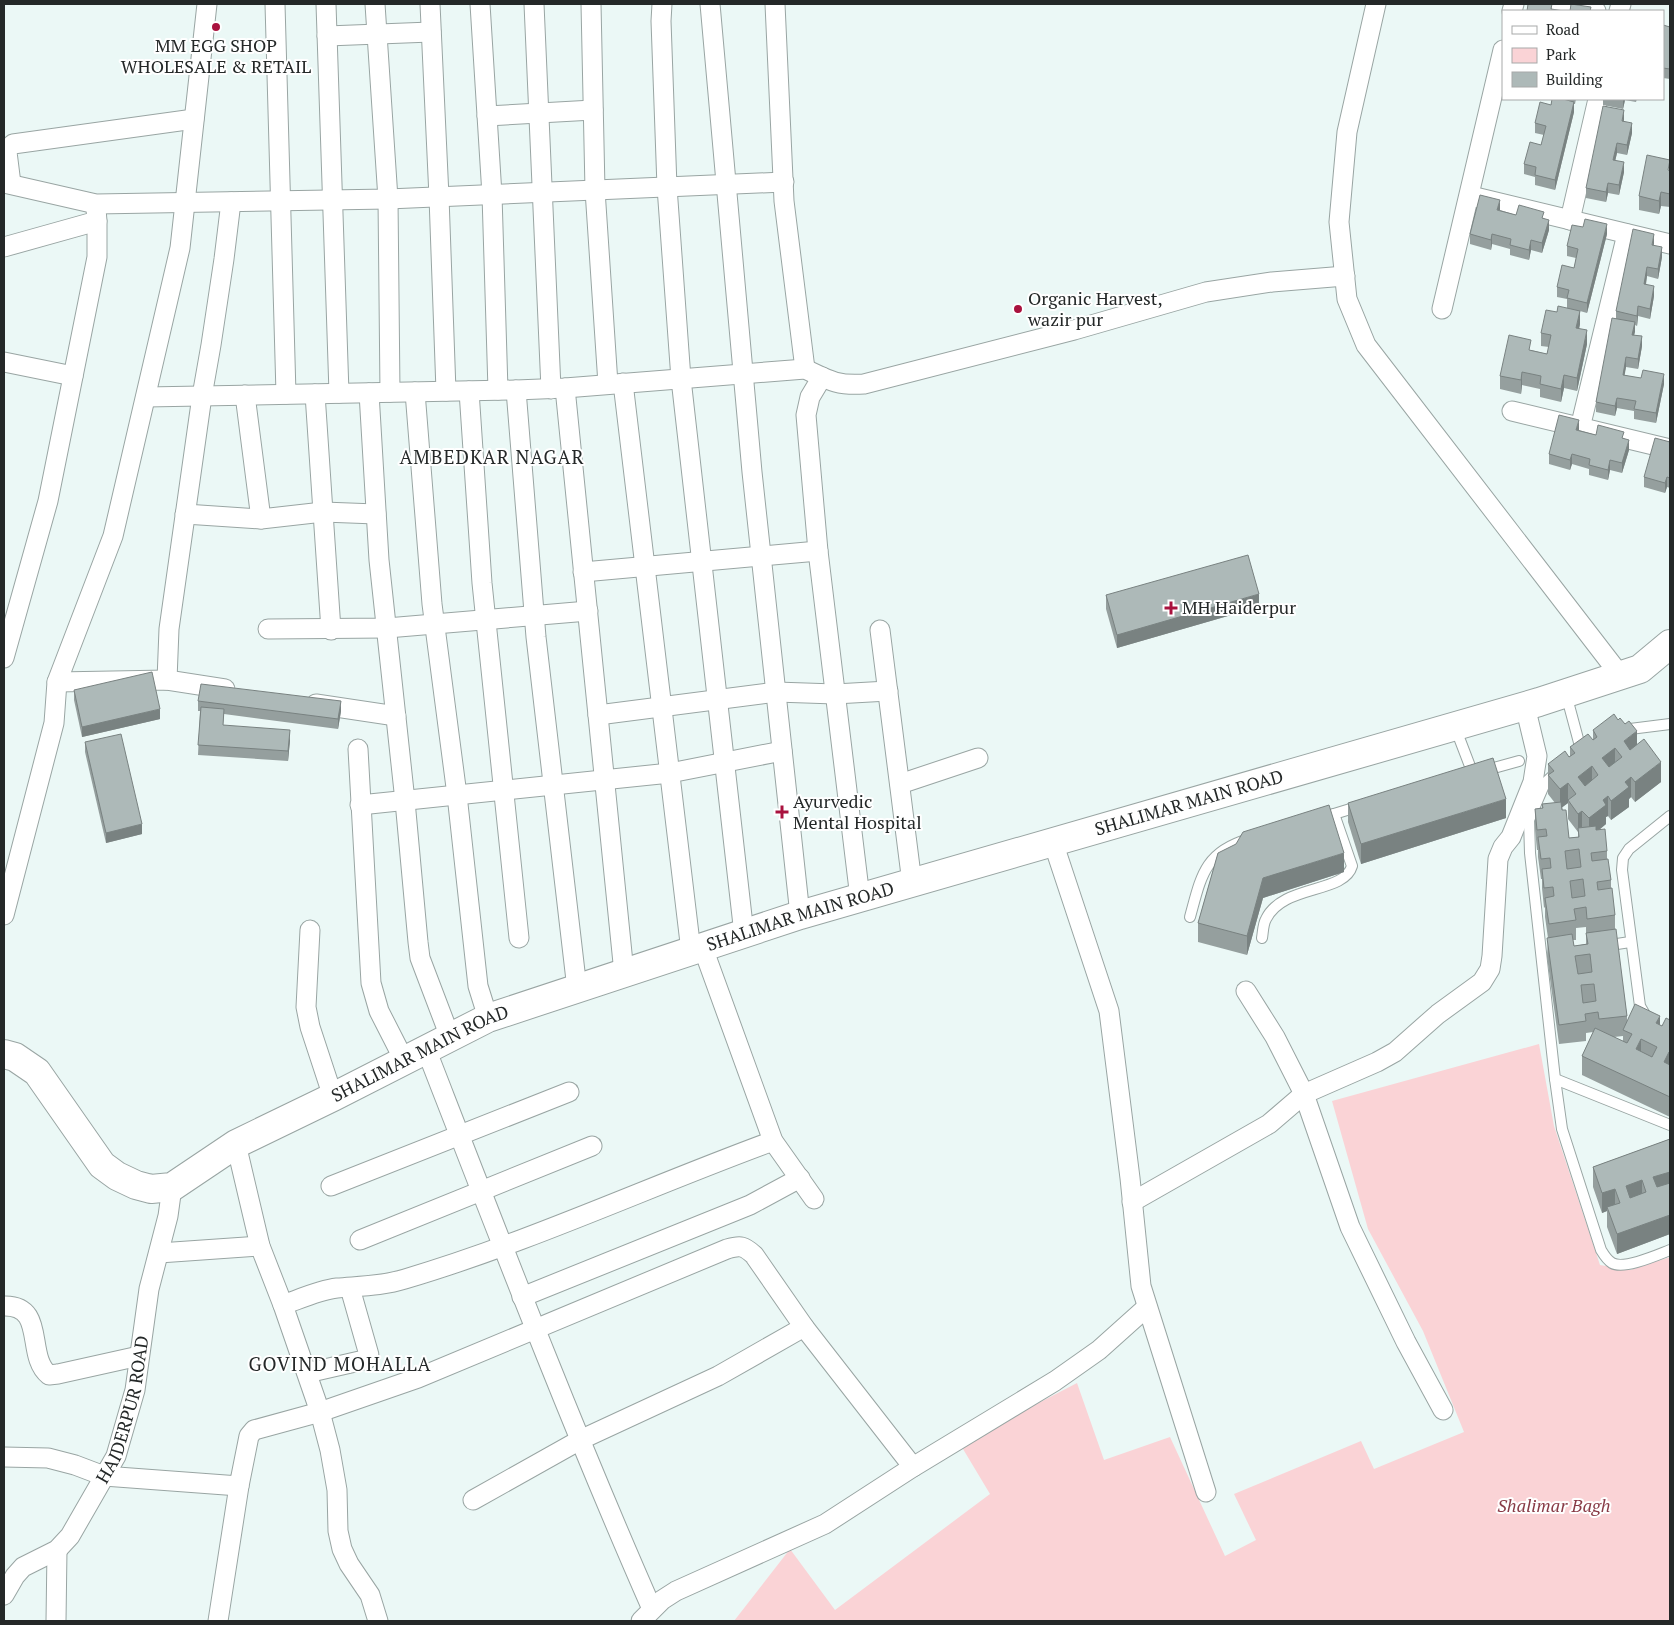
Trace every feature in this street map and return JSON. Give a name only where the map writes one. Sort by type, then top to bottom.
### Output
[{"type":"street","points":[[276,4],[286,394]]},
{"type":"street","points":[[326,4],[339,393]]},
{"type":"street","points":[[375,4],[388,199],[390,392]]},
{"type":"street","points":[[430,4],[446,391]]},
{"type":"street","points":[[480,4],[507,390],[578,989]]},
{"type":"street","points":[[534,4],[543,192],[558,388],[584,572],[624,974]]},
{"type":"street","points":[[591,4],[595,190],[616,384],[645,567],[670,773],[697,950],[773,1141],[814,1199]]},
{"type":"street","points":[[662,4],[667,187],[681,379],[744,934]]},
{"type":"street","points":[[710,4],[743,374],[800,916]]},
{"type":"street","points":[[775,4],[784,201],[804,369]]},
{"type":"street","points":[[1376,4],[1347,132],[1340,222],[1347,299],[1366,345],[1620,675]]},
{"type":"street","points":[[1560,4],[1591,10]]},
{"type":"street","points":[[4,915],[54,723],[57,682],[113,536],[180,248],[194,119],[210,5]]},
{"type":"street","points":[[327,36],[431,32]]},
{"type":"street","points":[[1442,309],[1502,54]]},
{"type":"street","points":[[1570,220],[1598,100]]},
{"type":"street","points":[[487,116],[593,110]]},
{"type":"street","points":[[97,213],[7,184],[8,149],[13,144],[194,119]]},
{"type":"street","points":[[4,247],[97,213],[185,202],[388,199],[784,182]]},
{"type":"street","points":[[1469,196],[1670,244]]},
{"type":"street","points":[[167,680],[169,629],[231,202]]},
{"type":"street","points":[[4,658],[48,501],[98,257],[97,213]]},
{"type":"street","points":[[1580,428],[1627,234]]},
{"type":"street","points":[[146,396],[558,388],[804,369],[846,386],[864,384],[1074,330],[1206,292],[1272,282],[1345,276]]},
{"type":"street","points":[[4,362],[74,376]]},
{"type":"street","points":[[822,377],[810,397],[806,415],[818,551],[860,898]]},
{"type":"street","points":[[468,391],[474,488],[486,620],[519,938]]},
{"type":"street","points":[[414,392],[435,624],[457,795],[478,986],[488,1018]]},
{"type":"street","points":[[369,393],[379,560],[405,801],[427,1049],[522,1297],[580,1440],[646,1615],[676,1591],[825,1524],[913,1467],[1055,1381],[1100,1350],[1147,1307]]},
{"type":"street","points":[[315,394],[331,630]]},
{"type":"street","points":[[245,395],[261,519]]},
{"type":"street","points":[[1512,412],[1670,450]]},
{"type":"street","points":[[185,514],[261,519],[323,512],[376,514]]},
{"type":"street","points":[[584,572],[818,551]]},
{"type":"street","points":[[268,629],[331,630],[387,628],[588,611]]},
{"type":"street","points":[[880,630],[912,883]]},
{"type":"street","name":"SHALIMAR MAIN ROAD","points":[[4,1054],[14,1057],[37,1072],[102,1165],[136,1186],[152,1189],[172,1186],[236,1144],[488,1018],[800,916],[1566,693],[1640,669],[1670,644]]},
{"type":"street","points":[[57,682],[167,680],[244,692]]},
{"type":"street","points":[[598,714],[776,692],[836,694],[888,691]]},
{"type":"street","points":[[301,701],[396,716]]},
{"type":"street","points":[[1132,1202],[1269,1124],[1304,1094],[1377,1062],[1395,1052],[1438,1014],[1482,982],[1490,969],[1498,859],[1503,847],[1511,837],[1533,782],[1537,756],[1524,706]]},
{"type":"street","points":[[358,750],[371,983],[379,1011],[427,1049]]},
{"type":"street","points":[[360,805],[670,773],[782,751]]},
{"type":"street","points":[[900,784],[978,758]]},
{"type":"street","points":[[1053,842],[1109,1011],[1140,1286],[1206,1492]]},
{"type":"street","points":[[310,930],[306,1007],[310,1027],[333,1097]]},
{"type":"street","points":[[1246,991],[1275,1037],[1304,1094],[1350,1227],[1406,1342],[1443,1410]]},
{"type":"street","points":[[331,1186],[569,1092]]},
{"type":"street","points":[[283,1305],[328,1290],[404,1280],[503,1247],[773,1141]]},
{"type":"street","points":[[236,1144],[260,1246],[307,1373],[330,1450],[336,1490],[338,1531],[342,1550],[348,1564],[370,1595],[378,1621]]},
{"type":"street","points":[[360,1240],[592,1146]]},
{"type":"street","points":[[522,1297],[735,1211],[800,1178]]},
{"type":"street","name":"HAIDERPUR ROAD","points":[[4,1595],[15,1576],[23,1567],[57,1550],[70,1536],[116,1456],[135,1390],[149,1288],[168,1216],[172,1186]]},
{"type":"street","points":[[159,1253],[260,1246]]},
{"type":"street","points":[[218,1621],[239,1486],[250,1432],[258,1428],[320,1412],[418,1378],[736,1246],[745,1247],[754,1256],[804,1327],[913,1467]]},
{"type":"street","points":[[307,1373],[367,1359],[369,1355],[350,1288]]},
{"type":"street","points":[[4,1306],[18,1307],[26,1312],[30,1319],[41,1363],[44,1371],[49,1375],[139,1356]]},
{"type":"street","points":[[473,1500],[580,1440],[718,1376],[804,1327]]},
{"type":"street","points":[[4,1457],[48,1458],[75,1465],[104,1476],[239,1486]]},
{"type":"street","points":[[56,1621],[57,1550]]},
{"type":"lane","points":[[1566,693],[1585,747],[1545,784],[1530,820],[1530,854],[1545,954],[1555,1080],[1562,1129],[1586,1186],[1601,1250],[1607,1259],[1614,1264],[1625,1265],[1670,1250]]},
{"type":"lane","points":[[1455,726],[1468,775],[1519,761]]},
{"type":"lane","points":[[1611,732],[1633,728],[1669,726]]},
{"type":"lane","points":[[1307,822],[1371,803]]},
{"type":"lane","points":[[1262,938],[1265,919],[1277,904],[1288,897],[1339,881],[1350,873],[1352,866],[1334,814]]},
{"type":"lane","points":[[1652,1024],[1640,1006],[1630,942],[1622,870],[1623,858],[1629,849],[1670,816]]},
{"type":"lane","points":[[1190,917],[1201,876],[1210,861],[1233,844],[1261,835]]},
{"type":"lane","points":[[1595,947],[1630,942]]},
{"type":"lane","points":[[1555,1080],[1670,1125]]},
{"type":"green space","name":"Shalimar Bagh","points":[[1539,1044],[1554,1126],[1600,1265],[1630,1270],[1670,1257],[1670,1621],[734,1621],[790,1549],[835,1610],[990,1494],[960,1444],[1077,1383],[1104,1460],[1170,1437],[1225,1556],[1256,1540],[1234,1494],[1361,1441],[1374,1469],[1464,1432],[1423,1331],[1368,1229],[1332,1101]]},
{"type":"building","points":[[1528,4],[1552,4],[1551,9],[1558,10],[1527,10]]},
{"type":"building","points":[[1571,4],[1591,7],[1590,10],[1570,10]]},
{"type":"building","points":[[1664,25],[1670,27],[1670,69],[1664,68]]},
{"type":"building","points":[[1552,100],[1574,102],[1555,180],[1535,175],[1536,167],[1524,164],[1530,142],[1541,145],[1546,126],[1535,123],[1540,102],[1551,105]]},
{"type":"building","points":[[1603,106],[1624,110],[1622,121],[1632,123],[1627,145],[1617,143],[1613,160],[1624,162],[1619,185],[1608,183],[1606,192],[1586,188]]},
{"type":"building","points":[[1647,155],[1670,160],[1668,170],[1670,171],[1670,194],[1661,192],[1659,201],[1639,196]]},
{"type":"building","points":[[1480,195],[1500,200],[1497,210],[1516,215],[1519,205],[1544,212],[1542,218],[1549,220],[1542,243],[1531,240],[1529,250],[1510,245],[1511,239],[1492,234],[1491,240],[1470,234]]},
{"type":"building","points":[[1585,219],[1607,224],[1587,303],[1567,298],[1569,290],[1557,287],[1562,265],[1574,268],[1578,249],[1567,246],[1572,225],[1583,227]]},
{"type":"building","points":[[1633,229],[1654,234],[1652,245],[1662,247],[1658,269],[1647,267],[1644,284],[1654,286],[1650,309],[1638,306],[1637,316],[1616,311]]},
{"type":"building","points":[[1558,306],[1580,311],[1576,328],[1587,330],[1577,378],[1564,375],[1561,389],[1540,384],[1541,376],[1522,372],[1521,380],[1500,376],[1509,335],[1531,340],[1529,350],[1547,354],[1551,335],[1541,333],[1546,310],[1557,312]]},
{"type":"building","points":[[1612,318],[1635,322],[1632,335],[1642,336],[1638,359],[1626,357],[1623,375],[1641,378],[1643,370],[1664,374],[1656,413],[1634,409],[1636,401],[1617,398],[1615,406],[1596,402]]},
{"type":"building","points":[[1559,415],[1579,420],[1576,430],[1596,435],[1598,425],[1624,432],[1622,438],[1629,440],[1622,463],[1610,460],[1608,470],[1589,465],[1590,459],[1572,454],[1570,460],[1549,454]]},
{"type":"building","points":[[1655,438],[1670,442],[1670,478],[1667,477],[1665,483],[1644,477]]},
{"type":"building","points":[[1248,555],[1259,594],[1117,635],[1106,595]]},
{"type":"building","points":[[152,672],[160,709],[82,727],[74,690]]},
{"type":"building","points":[[201,684],[341,701],[338,719],[198,701]]},
{"type":"building","points":[[201,707],[224,709],[223,725],[290,730],[288,751],[198,745]]},
{"type":"building","points":[[1614,714],[1618,720],[1620,718],[1625,724],[1629,721],[1637,731],[1624,741],[1630,750],[1644,739],[1661,762],[1635,782],[1631,777],[1625,782],[1629,787],[1611,801],[1608,796],[1603,800],[1606,805],[1589,818],[1582,811],[1578,814],[1568,800],[1576,794],[1568,783],[1560,789],[1548,775],[1554,771],[1548,764],[1565,751],[1569,757],[1575,753],[1570,747],[1588,734],[1593,740],[1597,737],[1593,730]],"holes":[[[1615,748],[1622,757],[1609,767],[1602,758]],[[1592,766],[1598,775],[1585,786],[1578,777]]]},
{"type":"building","points":[[121,734],[142,824],[106,833],[85,742]]},
{"type":"building","points":[[1493,758],[1506,799],[1361,844],[1348,803]]},
{"type":"building","points":[[1561,802],[1562,810],[1566,810],[1569,838],[1579,837],[1578,828],[1596,826],[1596,830],[1605,829],[1607,851],[1591,853],[1592,861],[1608,859],[1611,880],[1597,882],[1598,890],[1612,888],[1615,915],[1587,919],[1586,907],[1574,909],[1576,920],[1549,924],[1545,898],[1554,896],[1553,887],[1544,888],[1542,869],[1551,868],[1550,858],[1541,859],[1538,837],[1547,836],[1546,829],[1537,830],[1535,809],[1543,808],[1542,804]],"holes":[[[1579,849],[1581,867],[1567,869],[1565,851]],[[1583,879],[1585,896],[1572,898],[1570,881]]]},
{"type":"building","points":[[1329,805],[1344,853],[1263,878],[1247,936],[1198,923],[1218,853],[1236,844],[1243,832]]},
{"type":"building","points":[[1616,929],[1627,1016],[1599,1019],[1598,1012],[1585,1014],[1586,1021],[1559,1025],[1547,938],[1572,934],[1574,946],[1588,944],[1586,933]],"holes":[[[1590,954],[1592,972],[1578,974],[1575,956]],[[1594,984],[1596,1001],[1583,1003],[1581,985]]]},
{"type":"building","points":[[1635,1004],[1660,1016],[1656,1023],[1662,1026],[1666,1018],[1670,1020],[1670,1053],[1664,1062],[1670,1065],[1670,1097],[1582,1056],[1595,1028],[1627,1043],[1632,1034],[1623,1030]],"holes":[[[1641,1039],[1657,1047],[1652,1057],[1636,1049]]]},
{"type":"building","points":[[1670,1139],[1670,1172],[1653,1177],[1657,1187],[1670,1183],[1670,1215],[1617,1234],[1607,1207],[1620,1203],[1615,1189],[1602,1193],[1593,1167]],"holes":[[[1642,1180],[1646,1192],[1630,1198],[1626,1186]]]},
{"type":"place","name":"MM EGG SHOP WHOLESALE & RETAIL","points":[[216,27]]},
{"type":"place","name":"Organic Harvest, wazir pur","points":[[1018,309]]},
{"type":"place","name":"MH Haiderpur","points":[[1171,608]]},
{"type":"place","name":"Ayurvedic Mental Hospital","points":[[782,812]]},
{"type":"district","name":"AMBEDKAR NAGAR","points":[[492,457]]},
{"type":"district","name":"GOVIND MOHALLA","points":[[340,1364]]}]
